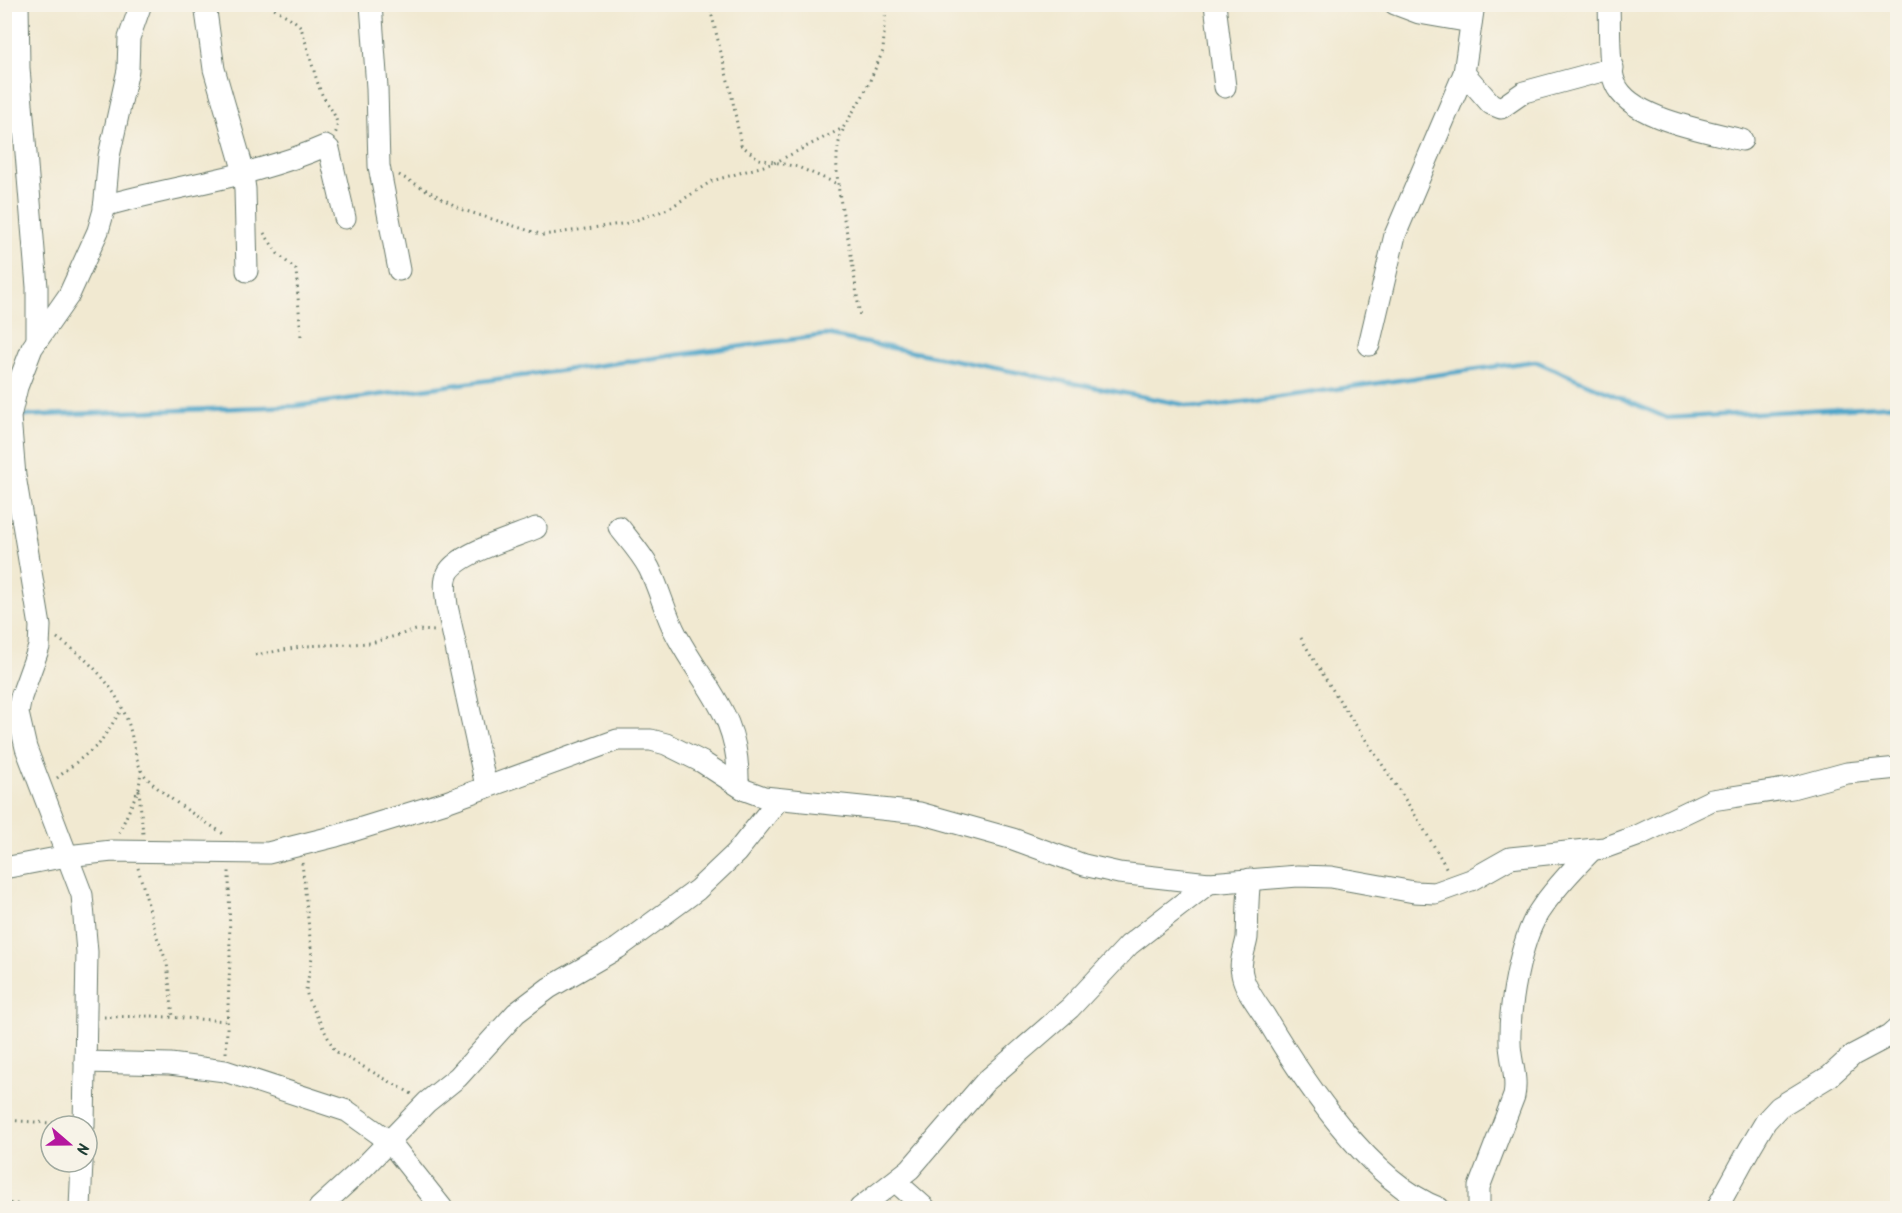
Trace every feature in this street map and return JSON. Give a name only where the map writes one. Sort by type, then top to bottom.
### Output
[{"type":"street","points":[[18,4],[19,68],[37,287],[38,340]]},
{"type":"street","points":[[79,1114],[85,1062],[85,920],[82,896],[26,748],[13,698],[39,648],[40,626],[10,437],[10,417],[17,387],[38,340],[60,311],[78,278],[98,231],[104,206],[109,156],[128,70],[129,38],[141,4]]},
{"type":"street","points":[[205,4],[214,69],[242,174],[246,211],[247,271]]},
{"type":"street","points":[[371,4],[379,162],[399,270]]},
{"type":"street","points":[[1215,4],[1225,87]]},
{"type":"street","points":[[1369,345],[1395,235],[1412,190],[1464,73],[1473,13],[1419,13],[1395,4]]},
{"type":"street","points":[[1609,4],[1614,81],[1622,97],[1634,107],[1742,140]]},
{"type":"street","points":[[1464,73],[1491,104],[1501,108],[1524,92],[1613,68]]},
{"type":"street","points":[[104,206],[158,191],[242,174],[296,158],[325,146],[329,149],[345,218]]},
{"type":"street","points":[[619,527],[649,568],[677,635],[709,684],[732,728],[737,747],[738,785]]},
{"type":"street","points":[[486,786],[452,633],[445,586],[448,573],[457,561],[536,528]]},
{"type":"street","points":[[4,868],[67,856],[112,851],[268,853],[446,802],[486,786],[549,766],[600,744],[635,738],[666,744],[702,762],[752,793],[779,799],[920,813],[1013,839],[1084,865],[1119,873],[1209,883],[1298,876],[1331,877],[1414,892],[1435,893],[1456,886],[1510,858],[1592,850],[1637,836],[1712,800],[1792,788],[1846,773],[1898,768]]},
{"type":"street","points":[[320,1209],[427,1102],[458,1077],[516,1013],[549,988],[618,948],[697,891],[736,853],[779,799]]},
{"type":"street","points":[[1479,1209],[1479,1186],[1514,1096],[1516,1083],[1509,1044],[1511,1017],[1526,944],[1538,913],[1592,850]]},
{"type":"street","points":[[1250,879],[1247,938],[1241,965],[1245,984],[1291,1059],[1354,1141],[1405,1190],[1421,1202],[1439,1209]]},
{"type":"street","points":[[860,1209],[897,1182],[925,1154],[951,1118],[985,1082],[1070,1008],[1129,945],[1209,883]]},
{"type":"street","points":[[1717,1209],[1766,1121],[1779,1107],[1830,1076],[1852,1056],[1889,1036],[1898,1028]]},
{"type":"street","points":[[85,1062],[170,1064],[225,1071],[347,1111],[389,1141],[442,1209]]},
{"type":"street","points":[[81,1209],[82,1174]]},
{"type":"street","points":[[897,1182],[925,1209]]},
{"type":"path","points":[[270,4],[302,29],[311,67],[337,123],[329,149]]},
{"type":"path","points":[[709,4],[732,97],[741,145],[759,159],[798,167],[840,185]]},
{"type":"path","points":[[860,318],[840,185],[838,147],[843,128],[864,94],[883,51],[886,4]]},
{"type":"path","points":[[379,162],[413,184],[463,210],[543,235],[628,224],[668,209],[712,181],[774,163],[843,128]]},
{"type":"path","points":[[246,211],[278,254],[296,270],[301,337]]},
{"type":"path","points":[[40,626],[82,655],[107,681],[122,709],[141,770],[151,783],[251,853]]},
{"type":"path","points":[[255,655],[306,646],[371,643],[416,630],[452,633]]},
{"type":"path","points":[[1301,638],[1319,670],[1426,831],[1456,886]]},
{"type":"path","points":[[41,790],[99,744],[122,709]]},
{"type":"path","points":[[141,770],[139,852],[157,937],[167,963],[173,1017]]},
{"type":"path","points":[[112,851],[139,788]]},
{"type":"path","points":[[301,845],[312,957],[306,994],[329,1042],[346,1059],[427,1102]]},
{"type":"path","points":[[225,1071],[230,959],[228,854]]},
{"type":"path","points":[[86,1019],[109,1016],[228,1021]]},
{"type":"path","points":[[4,1120],[39,1123]]},
{"type":"path","points":[[4,1203],[59,1209]]},
{"type":"waterway","points":[[16,416],[296,406],[826,335],[1201,408],[1535,361],[1667,418],[1898,405]]}]
